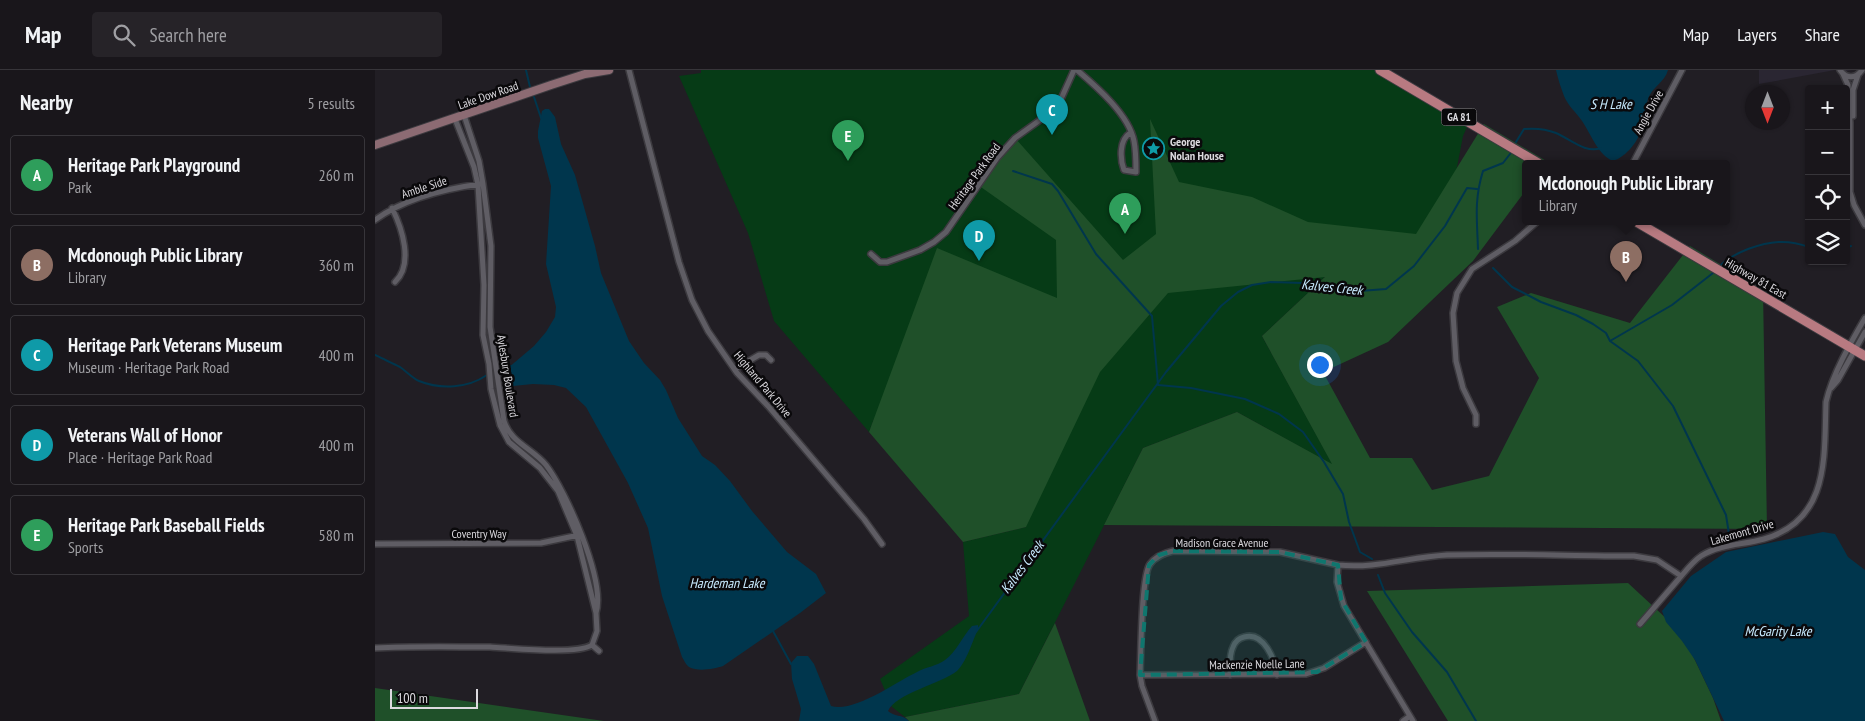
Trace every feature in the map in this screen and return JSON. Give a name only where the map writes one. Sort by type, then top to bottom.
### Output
[{"type":"main road","name":"GA 81","points":[[1380,70],[1533,160]]},
{"type":"main road","name":"Highway 81 East","points":[[1642,225],[1865,356]]},
{"type":"street","name":"Lake Dow Road","points":[[375,145],[585,74],[609,70]]},
{"type":"street","name":"Highland Park Drive","points":[[629,70],[679,262],[692,300],[708,331],[735,369],[864,519],[882,544]]},
{"type":"street","points":[[1076,70],[1099,88],[1129,125],[1130,133],[1134,139],[1136,180]]},
{"type":"street","name":"Heritage Park Road","points":[[871,254],[880,262],[890,261],[920,250],[946,232],[997,158],[1015,138],[1047,115],[1061,99],[1076,70]]},
{"type":"street","name":"Angie Drive","points":[[1635,160],[1682,70]]},
{"type":"street","points":[[1850,123],[1853,120],[1853,90],[1858,75],[1862,70]]},
{"type":"street","points":[[1841,72],[1849,77],[1858,75]]},
{"type":"street","points":[[1841,72],[1848,85]]},
{"type":"street","name":"Aylesbury Boulevard","points":[[464,115],[480,165],[484,285],[483,335],[489,364],[491,389],[499,425],[509,442],[541,468],[558,491],[580,535]]},
{"type":"street","name":"Aylesbury Boulevard","points":[[455,119],[480,184],[491,246],[490,327],[504,421],[515,440],[548,468],[577,521],[599,598],[596,613],[597,631],[592,645]]},
{"type":"street","points":[[1850,130],[1850,192],[1854,205],[1865,225]]},
{"type":"street","points":[[1130,133],[1126,136],[1122,145],[1123,166],[1125,170],[1136,172]]},
{"type":"street","name":"Amble Side","points":[[375,220],[392,208],[449,188],[480,184]]},
{"type":"street","points":[[392,208],[402,233],[404,250],[402,273],[395,282]]},
{"type":"street","points":[[1476,424],[1476,416],[1463,388],[1456,362],[1453,313],[1457,293],[1472,269],[1515,241],[1533,225]]},
{"type":"street","points":[[1853,349],[1865,318]]},
{"type":"street","points":[[1853,349],[1865,332]]},
{"type":"street","name":"Lakemont Drive","points":[[1640,624],[1694,562],[1707,553],[1728,546],[1773,536],[1789,527],[1803,514],[1813,500],[1821,479],[1826,402],[1830,388],[1838,380],[1853,349]]},
{"type":"street","points":[[735,369],[759,355],[766,355],[771,360]]},
{"type":"street","name":"Coventry Way","points":[[375,544],[541,543],[580,535]]},
{"type":"street","name":"Madison Grace Avenue","points":[[1155,721],[1142,686],[1140,675],[1146,572],[1149,565],[1159,555],[1173,551],[1280,552],[1338,564],[1363,566],[1376,566],[1446,555],[1634,556],[1657,560],[1681,576]]},
{"type":"street","points":[[1338,564],[1337,582],[1341,599],[1411,719],[1403,721]]},
{"type":"street","points":[[1231,675],[1232,648],[1238,640],[1249,636],[1265,645],[1275,662],[1277,675]]},
{"type":"street","name":"Mackenzie Noelle Lane","points":[[1140,675],[1307,674],[1317,672],[1366,642]]},
{"type":"street","points":[[375,648],[481,647],[584,649],[592,645],[599,651]]},
{"type":"highlighted area","points":[[1173,551],[1280,552],[1338,565],[1341,599],[1366,642],[1317,672],[1140,675],[1149,565],[1159,555]]},
{"type":"shaded area","points":[[1759,70],[1835,70],[1759,84]]},
{"type":"shaded area","points":[[1835,70],[1852,70],[1841,72]]},
{"type":"green space","points":[[701,70],[1378,70],[1469,123],[1463,136],[1435,282],[1326,276],[1262,336],[1333,465],[1237,412],[1143,448],[1019,694],[905,717],[892,707],[880,679],[969,616],[963,542],[1026,527],[874,419],[869,432],[774,321],[748,233],[679,76],[701,73]]},
{"type":"green space","points":[[1150,119],[1179,182],[1252,197],[1308,222],[1416,234],[1484,124],[1545,160],[1522,160],[1522,195],[1473,261],[1388,342],[1323,372],[1370,458],[1412,458],[1432,490],[1489,476],[1539,378],[1497,307],[1531,293],[1630,323],[1690,246],[1763,290],[1767,529],[1104,525],[1143,448],[1237,412],[1332,464],[1262,336],[1325,277],[1168,293],[1100,372],[1026,527],[963,542],[869,432],[937,248],[1057,298],[1056,240],[978,185],[1016,139],[1123,260],[1156,234]]},
{"type":"green space","points":[[1628,583],[1682,633],[1713,698],[1721,721],[1448,721],[1367,591]]},
{"type":"green space","points":[[1055,623],[1090,721],[909,721],[905,717],[1019,694]]},
{"type":"green space","points":[[375,688],[604,721],[375,721]]},
{"type":"water","name":"S H Lake","points":[[1556,70],[1668,70],[1650,95],[1638,137],[1627,152],[1616,160],[1608,158],[1599,149],[1582,121],[1568,103]]},
{"type":"water","name":"Hardeman Lake","points":[[549,109],[555,117],[561,144],[575,175],[601,273],[629,341],[644,363],[660,380],[678,418],[702,456],[715,465],[730,481],[752,511],[787,552],[816,574],[826,593],[723,666],[706,670],[693,669],[688,666],[682,657],[662,596],[648,528],[628,483],[586,407],[566,388],[554,385],[533,384],[504,387],[508,368],[534,346],[546,332],[555,317],[556,307],[546,264],[551,186],[538,138],[542,111]]},
{"type":"water","name":"McGarity Lake","points":[[1823,532],[1835,534],[1848,557],[1865,570],[1865,721],[1724,721],[1695,660],[1666,622],[1662,611],[1691,576],[1726,552]]},
{"type":"water","points":[[978,625],[966,657],[957,671],[900,699],[888,711],[909,721],[799,721],[801,709],[792,679],[791,663],[797,656],[808,656],[814,664],[831,706],[840,707],[863,701],[920,670],[942,662],[953,652],[972,626]]},
{"type":"waterway","points":[[526,70],[530,87]]},
{"type":"waterway","points":[[534,97],[541,118]]},
{"type":"waterway","name":"Kalves Creek","points":[[1516,142],[1524,129],[1536,129],[1556,133],[1590,149],[1601,148]]},
{"type":"waterway","points":[[1478,249],[1477,201],[1483,171],[1503,163],[1510,154]]},
{"type":"waterway","name":"Kalves Creek","points":[[1013,171],[1052,184],[1096,254],[1152,316],[1158,385]]},
{"type":"waterway","name":"Kalves Creek","points":[[976,632],[1166,372],[1221,306],[1238,292],[1252,285],[1271,282],[1302,283],[1360,291],[1386,289],[1414,266],[1445,226],[1467,188],[1477,189]]},
{"type":"waterway","points":[[1721,265],[1737,254],[1764,244],[1786,242],[1805,246]]},
{"type":"waterway","points":[[1493,268],[1512,287],[1541,302],[1576,315],[1593,324],[1606,333],[1610,341],[1638,361],[1673,406],[1726,515],[1731,537]]},
{"type":"waterway","points":[[1610,341],[1672,305],[1713,273]]},
{"type":"waterway","points":[[375,355],[400,367],[419,381],[436,386],[463,385],[487,375]]},
{"type":"waterway","points":[[503,369],[511,366]]},
{"type":"waterway","points":[[1158,385],[1191,388],[1245,399],[1279,414],[1303,432],[1343,494],[1349,522],[1360,552],[1372,559]]},
{"type":"waterway","points":[[1378,575],[1385,593],[1412,632],[1447,672],[1476,721]]},
{"type":"waterway","points":[[773,631],[791,664]]},
{"type":"place","name":"Heritage Park Veterans Museum","points":[[1052,135]]},
{"type":"place","name":"George Nolan House","points":[[1154,148]]},
{"type":"place","name":"Heritage Park Baseball Fields","points":[[848,161]]},
{"type":"place","name":"Heritage Park Playground","points":[[1125,234]]},
{"type":"place","name":"Veterans Wall of Honor","points":[[979,261]]},
{"type":"place","name":"Mcdonough Public Library","points":[[1626,282]]}]
